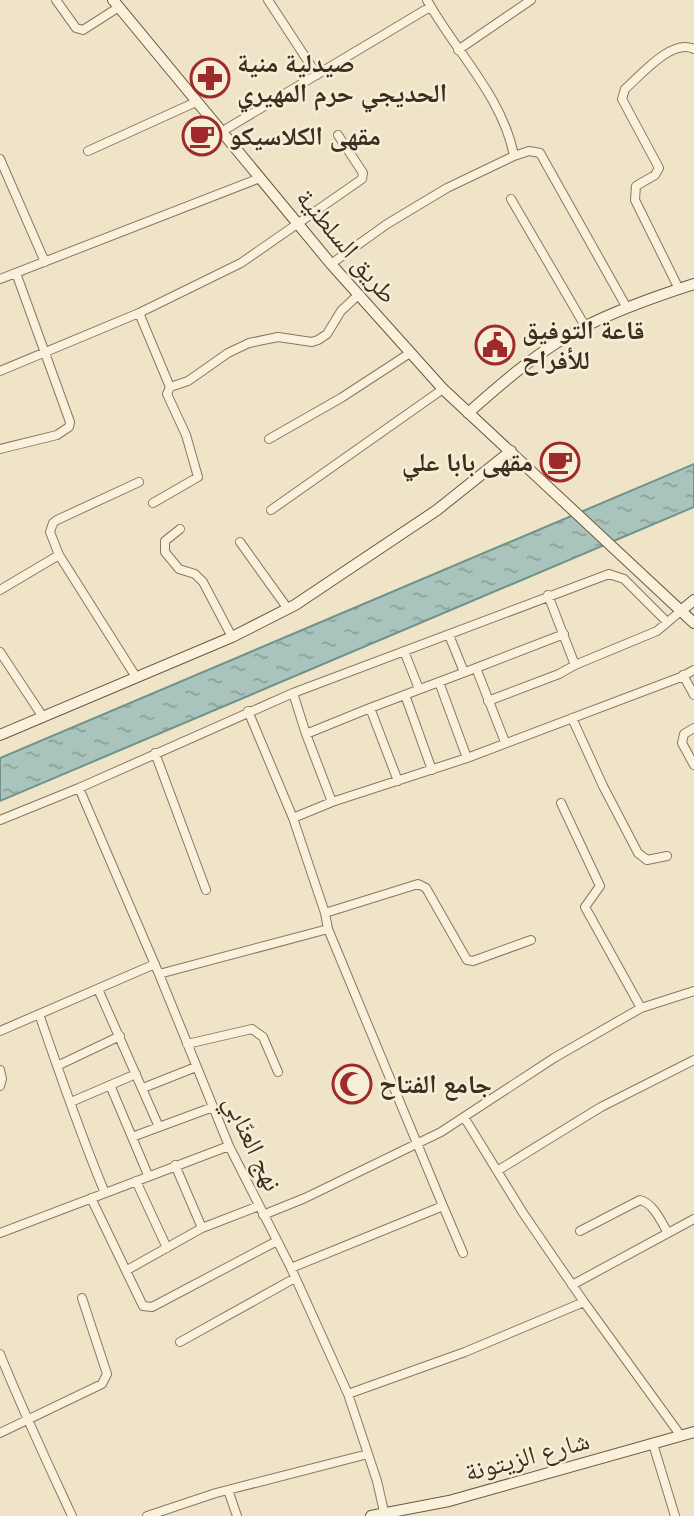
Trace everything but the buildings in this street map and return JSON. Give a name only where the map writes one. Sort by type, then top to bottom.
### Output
[{"type":"main road","name":"طريق السلطنية","points":[[116,4],[331,264],[443,389],[682,610]]},
{"type":"main road","points":[[468,413],[511,375],[554,344],[585,326],[626,308],[693,286]]},
{"type":"main road","points":[[0,735],[232,637],[288,609],[437,510],[511,451]]},
{"type":"main road","points":[[694,600],[682,610],[694,623]]},
{"type":"main road","name":"شارع الزيتونة","points":[[371,1516],[463,1497],[694,1432]]},
{"type":"street","points":[[56,0],[76,28],[83,30],[116,4]]},
{"type":"street","points":[[268,0],[317,75]]},
{"type":"street","points":[[458,50],[520,3],[531,0]]},
{"type":"street","points":[[221,132],[317,75],[428,3],[496,106],[510,136],[514,156]]},
{"type":"street","points":[[679,289],[635,200],[636,186],[655,175],[659,168],[622,99],[625,89],[674,48],[685,46],[694,49]]},
{"type":"street","points":[[88,151],[196,102]]},
{"type":"street","points":[[0,371],[139,313],[241,263],[362,179],[363,173],[338,135]]},
{"type":"street","points":[[331,264],[387,224],[447,188],[529,151],[540,153],[626,308]]},
{"type":"street","points":[[0,159],[45,261]]},
{"type":"street","points":[[0,279],[260,178]]},
{"type":"street","points":[[511,199],[585,326]]},
{"type":"street","points":[[0,449],[57,435],[69,427],[67,412],[47,353],[16,273]]},
{"type":"street","points":[[170,387],[188,381],[228,353],[249,343],[278,337],[312,342],[318,340],[327,334],[341,311],[359,295]]},
{"type":"street","points":[[139,313],[170,387],[167,394],[186,435],[198,477],[153,503]]},
{"type":"street","points":[[269,439],[341,398],[410,353]]},
{"type":"street","points":[[271,510],[443,389]]},
{"type":"street","points":[[136,677],[59,555],[50,531],[53,523],[139,482]]},
{"type":"street","points":[[180,529],[165,541],[165,552],[181,570],[195,574],[203,582],[232,637]]},
{"type":"street","points":[[240,542],[288,609]]},
{"type":"street","points":[[0,590],[59,555]]},
{"type":"street","points":[[0,820],[79,788],[248,711],[609,574],[618,575],[667,622]]},
{"type":"street","points":[[548,595],[575,665]]},
{"type":"street","points":[[488,701],[559,674],[657,631],[682,610]]},
{"type":"street","points":[[306,734],[564,634]]},
{"type":"street","points":[[449,635],[464,672]]},
{"type":"street","points":[[404,651],[419,690]]},
{"type":"street","points":[[1,657],[43,718]]},
{"type":"street","points":[[476,668],[505,742]]},
{"type":"street","points":[[293,818],[332,802],[467,758],[694,670]]},
{"type":"street","points":[[683,675],[694,695]]},
{"type":"street","points":[[439,682],[467,758]]},
{"type":"street","points":[[293,693],[332,802]]},
{"type":"street","points":[[405,695],[432,770]]},
{"type":"street","points":[[370,708],[398,781]]},
{"type":"street","points":[[248,711],[293,818],[326,913],[328,929],[463,1253]]},
{"type":"street","points":[[572,718],[638,853],[647,860],[667,856]]},
{"type":"street","points":[[694,728],[684,734],[682,743],[694,765]]},
{"type":"street","points":[[155,753],[206,890]]},
{"type":"street","name":"نهج العنّابي","points":[[79,788],[229,1146],[291,1268],[348,1394],[385,1515]]},
{"type":"street","points":[[561,803],[600,886],[585,907],[641,1008]]},
{"type":"street","points":[[326,913],[418,884],[426,888],[467,960],[473,961],[531,940]]},
{"type":"street","points":[[159,974],[328,929]]},
{"type":"street","points":[[0,1031],[155,964]]},
{"type":"street","points":[[98,989],[159,1127]]},
{"type":"street","points":[[263,1215],[305,1198],[416,1144],[464,1117],[554,1058],[641,1008],[694,991]]},
{"type":"street","points":[[39,1014],[71,1102],[75,1121],[105,1193]]},
{"type":"street","points":[[187,1044],[251,1029],[263,1037],[278,1072]]},
{"type":"street","points":[[57,1066],[120,1036]]},
{"type":"street","points":[[497,1171],[601,1107],[694,1060]]},
{"type":"street","points":[[143,1088],[196,1067]]},
{"type":"street","points":[[0,1070],[0,1086]]},
{"type":"street","points":[[71,1102],[136,1074]]},
{"type":"street","points":[[110,1085],[148,1175]]},
{"type":"street","points":[[132,1138],[213,1107]]},
{"type":"street","points":[[464,1117],[572,1285],[681,1436]]},
{"type":"street","points":[[0,1233],[229,1146]]},
{"type":"street","points":[[175,1165],[202,1228]]},
{"type":"street","points":[[136,1181],[167,1248]]},
{"type":"street","points":[[92,1198],[143,1306],[152,1307],[277,1241]]},
{"type":"street","points":[[580,1231],[640,1200],[650,1206],[668,1233]]},
{"type":"street","points":[[127,1270],[202,1228],[259,1206]]},
{"type":"street","points":[[291,1268],[443,1206]]},
{"type":"street","points":[[572,1285],[694,1219]]},
{"type":"street","points":[[180,1342],[295,1278]]},
{"type":"street","points":[[0,1433],[102,1384],[107,1374],[82,1298]]},
{"type":"street","points":[[348,1394],[465,1352],[584,1302]]},
{"type":"street","points":[[0,1354],[27,1421],[72,1516]]},
{"type":"street","points":[[653,1444],[675,1516]]},
{"type":"street","points":[[147,1516],[228,1490],[368,1454]]},
{"type":"street","points":[[228,1490],[237,1516]]},
{"type":"water","points":[[694,464],[694,507],[0,801],[0,758]]},
{"type":"place","name":"صيدلية منية الحديجي حرم المهيري","points":[[210,78]]},
{"type":"place","name":"مقهى الكلاسيكو","points":[[202,136]]},
{"type":"place","name":"قاعة التوفيق للأفراح","points":[[495,345]]},
{"type":"place","name":"مقهى بابا علي","points":[[560,462]]},
{"type":"place","name":"جامع الفتاح","points":[[352,1084]]}]
